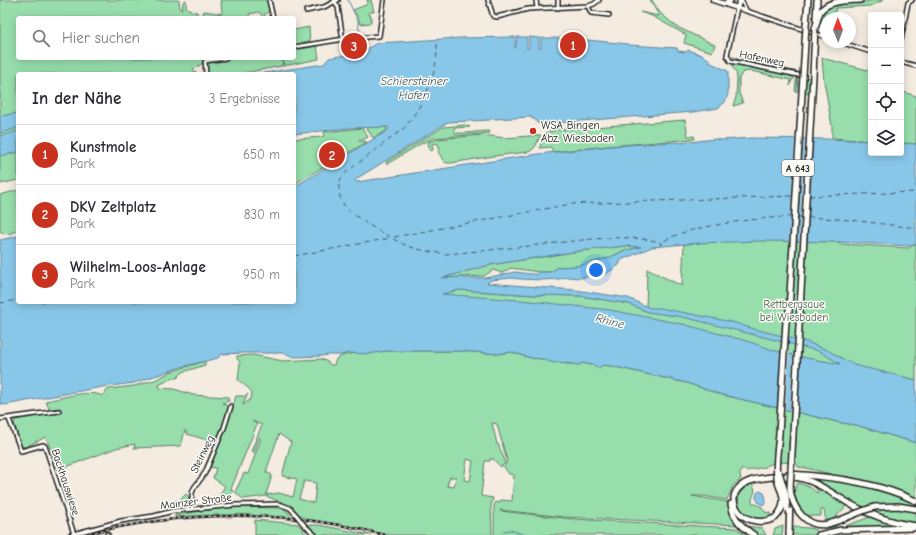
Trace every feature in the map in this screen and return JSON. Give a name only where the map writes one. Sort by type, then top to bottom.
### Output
[{"type":"highway","name":"A 643","points":[[786,535],[787,501],[780,479],[779,468],[808,0]]},
{"type":"highway","name":"A 643","points":[[789,535],[790,489],[817,0]]},
{"type":"highway","points":[[815,28],[820,13],[826,5],[837,2],[860,0]]},
{"type":"highway","points":[[789,311],[786,322],[776,468],[777,481],[783,496],[783,505],[779,513],[772,520],[762,524],[752,524],[738,514],[734,504],[735,498],[739,488],[744,483],[764,476],[792,477],[808,480],[865,512],[916,527]]},
{"type":"highway","points":[[754,535],[743,528],[735,518],[732,510],[732,498],[735,488],[748,478],[799,474],[843,480],[884,489],[916,501]]},
{"type":"highway","points":[[790,489],[793,502],[800,514],[808,521],[817,524],[830,523],[875,507],[892,506],[916,510]]},
{"type":"highway","points":[[819,535],[846,530],[916,527]]},
{"type":"main road","points":[[713,0],[737,8]]},
{"type":"main road","points":[[725,4],[732,0]]},
{"type":"main road","points":[[736,0],[737,8]]},
{"type":"main road","points":[[737,8],[741,0]]},
{"type":"street","points":[[269,0],[273,16]]},
{"type":"street","points":[[296,47],[343,39],[379,36],[384,0]]},
{"type":"street","points":[[488,0],[494,17],[537,8],[588,6],[599,0]]},
{"type":"street","points":[[536,0],[537,8]]},
{"type":"street","points":[[558,0],[558,8]]},
{"type":"street","points":[[741,0],[744,8],[749,12]]},
{"type":"street","points":[[904,24],[908,3],[912,0]]},
{"type":"street","points":[[306,11],[320,9],[336,1],[343,39]]},
{"type":"street","points":[[588,6],[591,13],[609,15]]},
{"type":"street","points":[[737,8],[820,35]]},
{"type":"street","name":"Hafenweg","points":[[737,8],[726,55],[730,61],[798,75]]},
{"type":"street","points":[[856,47],[868,51]]},
{"type":"street","points":[[206,72],[205,61],[212,60]]},
{"type":"street","points":[[904,63],[916,66]]},
{"type":"street","name":"Steinweg","points":[[192,509],[192,493],[205,473],[224,428],[231,406]]},
{"type":"street","points":[[0,419],[9,419],[36,413],[59,411]]},
{"type":"street","name":"Backhauswiese","points":[[9,419],[21,451],[42,445],[45,446],[72,534]]},
{"type":"street","name":"Mainzer Straße","points":[[72,534],[121,521],[154,516],[173,511],[269,503],[290,508],[314,535]]},
{"type":"green space","points":[[0,0],[179,0],[180,9],[182,9],[183,2],[186,0],[186,7],[193,12],[197,12],[198,16],[16,16],[16,60],[204,60],[204,62],[193,70],[195,72],[16,72],[16,180],[0,184]]},
{"type":"green space","points":[[221,0],[267,0],[270,11],[264,16],[262,16],[259,12],[249,14],[250,16],[203,16],[204,11],[222,14]]},
{"type":"green space","points":[[367,0],[371,0],[374,12],[369,12],[369,15],[371,15],[371,23],[360,24],[358,17],[353,10],[368,4]]},
{"type":"green space","points":[[650,0],[652,0],[660,13],[677,27],[715,45],[712,52],[684,43],[686,35],[652,16],[640,12],[659,16]]},
{"type":"green space","points":[[884,0],[870,6],[836,8],[835,12],[824,12],[829,6]]},
{"type":"green space","points":[[309,27],[310,44],[296,46],[296,30]]},
{"type":"green space","points":[[571,38],[576,39],[575,52],[570,51]]},
{"type":"green space","points":[[364,40],[361,46],[348,51],[349,42]]},
{"type":"green space","points":[[317,46],[319,59],[283,66],[284,60],[296,60],[296,50]]},
{"type":"green space","points":[[732,57],[798,72],[797,92],[795,91],[797,73],[737,60]]},
{"type":"green space","points":[[822,58],[868,70],[868,141],[832,138],[832,126],[824,81]]},
{"type":"green space","points":[[220,60],[283,60],[282,66],[249,72],[208,72],[207,62]]},
{"type":"green space","points":[[734,64],[791,76],[794,79],[792,80],[790,86],[791,80],[751,71],[743,72],[739,78],[739,93],[743,103],[733,106],[736,97],[737,79],[736,72],[732,66]]},
{"type":"green space","points":[[801,77],[814,78],[813,94],[800,93]]},
{"type":"green space","points":[[904,92],[916,96],[916,144],[904,143]]},
{"type":"green space","points":[[685,120],[688,136],[694,136],[695,139],[552,152],[550,147],[540,148],[546,133],[555,130]]},
{"type":"green space","points":[[465,125],[470,127],[454,128],[455,133],[489,131],[490,133],[434,138],[422,143],[387,164],[386,162],[443,127]]},
{"type":"green space","points":[[366,127],[387,128],[386,131],[373,138]]},
{"type":"green space","points":[[362,128],[368,137],[363,140],[359,139],[359,141],[367,142],[296,183],[296,139],[322,137],[324,136],[324,132]]},
{"type":"green space","points":[[483,135],[505,138],[541,135],[535,147],[528,152],[451,163],[446,163],[443,160],[438,152],[440,149],[437,143],[432,144],[433,150],[430,151],[428,142],[438,139]]},
{"type":"green space","points":[[16,191],[16,231],[11,233],[6,234],[0,231],[0,195]]},
{"type":"green space","name":"Rettbergsaue bei Wiesbaden","points":[[739,240],[840,242],[840,244],[909,248],[916,244],[916,380],[884,372],[440,294],[460,290],[535,295],[581,296],[629,304],[646,311],[647,269],[682,286],[684,244]]},
{"type":"green space","points":[[626,246],[641,247],[623,251],[609,258],[577,266],[558,267],[551,272],[511,268],[502,273],[493,270],[484,276],[440,278],[490,265],[580,251]]},
{"type":"green space","points":[[460,351],[498,354],[511,352],[531,358],[568,364],[583,363],[594,365],[598,368],[602,365],[611,366],[687,383],[719,394],[856,425],[916,443],[916,499],[831,476],[831,474],[798,467],[796,463],[780,462],[746,471],[742,469],[740,474],[741,479],[733,486],[727,500],[704,496],[692,496],[728,502],[731,515],[737,525],[564,517],[500,510],[573,519],[736,528],[746,535],[494,535],[494,505],[496,502],[500,503],[501,500],[512,501],[514,475],[509,474],[504,467],[507,461],[497,424],[492,423],[497,444],[505,461],[501,467],[493,459],[490,459],[490,461],[485,461],[481,496],[493,498],[491,506],[492,535],[388,535],[354,527],[307,519],[299,515],[290,506],[266,496],[243,499],[235,492],[244,473],[248,474],[261,439],[259,438],[254,453],[251,451],[262,425],[252,421],[257,424],[231,489],[233,491],[229,499],[217,500],[225,486],[213,478],[216,468],[209,467],[213,459],[217,443],[187,434],[185,430],[181,446],[134,448],[135,444],[116,448],[58,470],[46,437],[25,447],[21,446],[14,423],[15,420],[60,411],[60,408],[49,409],[46,401],[90,393],[103,396],[108,389],[134,386],[155,380],[170,372],[205,361],[205,365],[183,372],[177,378],[172,378],[159,385],[160,388],[174,389],[193,395],[228,397],[229,401],[222,403],[232,408],[236,396],[245,396],[248,394],[243,405],[251,399],[252,392],[238,380],[240,362],[237,359],[237,356],[253,355],[283,361],[321,359],[331,365],[334,365],[336,359],[347,354]],"holes":[[[279,434],[291,442],[282,476],[297,479],[293,497],[279,493],[266,495],[272,475],[266,472]],[[467,459],[473,461],[470,481],[464,480]],[[450,477],[456,477],[454,487],[447,486]],[[304,481],[316,483],[314,503],[299,499]]]},
{"type":"green space","points":[[814,478],[840,480],[866,486],[916,502],[916,507],[898,504],[874,507],[875,510],[893,508],[916,511],[916,524],[889,519],[861,508],[814,481]]},
{"type":"green space","points":[[798,483],[810,487],[817,493],[818,491],[814,486],[846,505],[837,516],[836,521],[838,534],[828,524],[824,510],[821,510],[821,516],[806,516],[803,513],[795,495]]},
{"type":"green space","points":[[751,484],[753,485],[755,491],[752,502],[762,507],[765,512],[770,513],[771,516],[768,518],[761,519],[745,516],[740,507],[740,494]]},
{"type":"green space","points":[[186,494],[189,497],[189,505],[171,509],[171,506],[178,502]]},
{"type":"green space","points":[[229,507],[280,508],[287,511],[292,518],[234,515],[175,517],[175,515]]},
{"type":"green space","points":[[870,517],[896,524],[896,526],[842,529],[845,526]]},
{"type":"green space","points":[[255,520],[298,524],[307,535],[255,535]]},
{"type":"green space","points":[[305,525],[319,525],[371,535],[318,535]]},
{"type":"green space","points":[[745,526],[762,528],[766,535],[758,535]]},
{"type":"green space","points":[[783,526],[782,535],[773,535],[775,529]]},
{"type":"green space","points":[[793,527],[810,528],[816,530],[818,533],[814,535],[792,535]]},
{"type":"water","points":[[515,37],[515,48],[517,37],[527,37],[527,48],[529,48],[529,37],[539,38],[539,48],[541,48],[541,38],[571,38],[570,51],[575,51],[577,39],[629,45],[677,48],[678,51],[686,52],[688,50],[702,55],[710,60],[709,62],[728,71],[728,94],[725,102],[718,108],[693,112],[554,123],[537,123],[535,119],[532,119],[532,117],[491,118],[490,120],[448,122],[356,179],[355,181],[357,182],[538,154],[611,146],[676,142],[685,143],[688,141],[714,139],[829,139],[868,141],[868,156],[904,156],[904,143],[916,144],[916,244],[911,246],[840,242],[760,241],[698,243],[652,247],[621,260],[619,265],[606,274],[580,278],[568,277],[542,280],[511,278],[491,280],[487,283],[575,290],[628,298],[650,308],[660,308],[732,322],[807,342],[829,351],[854,365],[916,380],[916,443],[856,425],[719,394],[687,383],[611,366],[603,365],[598,368],[594,365],[583,363],[579,365],[558,362],[554,363],[511,352],[498,354],[460,351],[386,351],[369,354],[348,353],[342,355],[294,357],[284,353],[222,354],[218,358],[181,367],[134,383],[102,387],[5,405],[0,404],[0,240],[16,236],[16,304],[296,304],[296,186],[387,131],[389,128],[348,128],[296,134],[296,72],[270,72],[324,64],[329,58],[356,53],[363,49],[365,50],[377,43],[461,38]],"holes":[[[626,246],[641,247],[623,251],[609,258],[577,266],[558,267],[551,272],[539,272],[537,274],[515,272],[485,278],[442,278],[490,265],[580,251]],[[460,290],[535,295],[581,296],[629,304],[648,312],[683,317],[819,351],[840,364],[779,352],[747,341],[682,324],[610,310],[530,301],[442,294]]]},
{"type":"water","points":[[16,113],[16,129],[0,133],[0,116]]},
{"type":"water","points":[[16,132],[16,152],[0,156],[0,136]]},
{"type":"water","points":[[760,491],[764,493],[766,499],[763,505],[759,503],[756,498],[757,493]]},
{"type":"pier","points":[[795,137],[803,137],[796,244],[789,244]]},
{"type":"pier","points":[[805,137],[813,137],[807,244],[799,244]]},
{"type":"pier","points":[[782,351],[789,352],[785,411],[778,409]]},
{"type":"pier","points":[[793,353],[801,355],[798,414],[790,412]]},
{"type":"waterway","points":[[348,0],[358,21],[360,36]]},
{"type":"waterway","points":[[503,531],[510,530],[526,535]]},
{"type":"ferry route","points":[[437,44],[437,56],[432,78],[428,90],[417,110],[403,129],[343,175],[339,186],[340,198],[348,210],[371,226],[403,244],[430,252],[446,254],[608,238],[634,238],[660,242],[661,245],[668,239],[682,233],[701,228],[765,218],[793,217]]},
{"type":"ferry route","points":[[809,196],[916,192]]},
{"type":"ferry route","points":[[394,237],[571,204],[793,196]]},
{"type":"ferry route","points":[[796,217],[803,217]]},
{"type":"ferry route","points":[[808,217],[851,220],[916,228]]},
{"type":"ferry route","points":[[296,256],[391,238]]},
{"type":"ferry route","points":[[0,303],[16,300]]},
{"type":"railway","points":[[83,535],[158,521],[196,517],[234,516],[272,517],[310,521],[384,535]]},
{"type":"place","name":"Kunstmole","points":[[573,45]]},
{"type":"place","name":"Wilhelm-Loos-Anlage","points":[[354,46]]},
{"type":"place","name":"WSA Bingen Abz. Wiesbaden","points":[[533,131]]},
{"type":"place","name":"DKV Zeltplatz","points":[[332,155]]},
{"type":"water label","name":"Schiersteiner Hafen","points":[[414,88]]},
{"type":"water label","name":"Rhine","points":[[610,321]]}]
